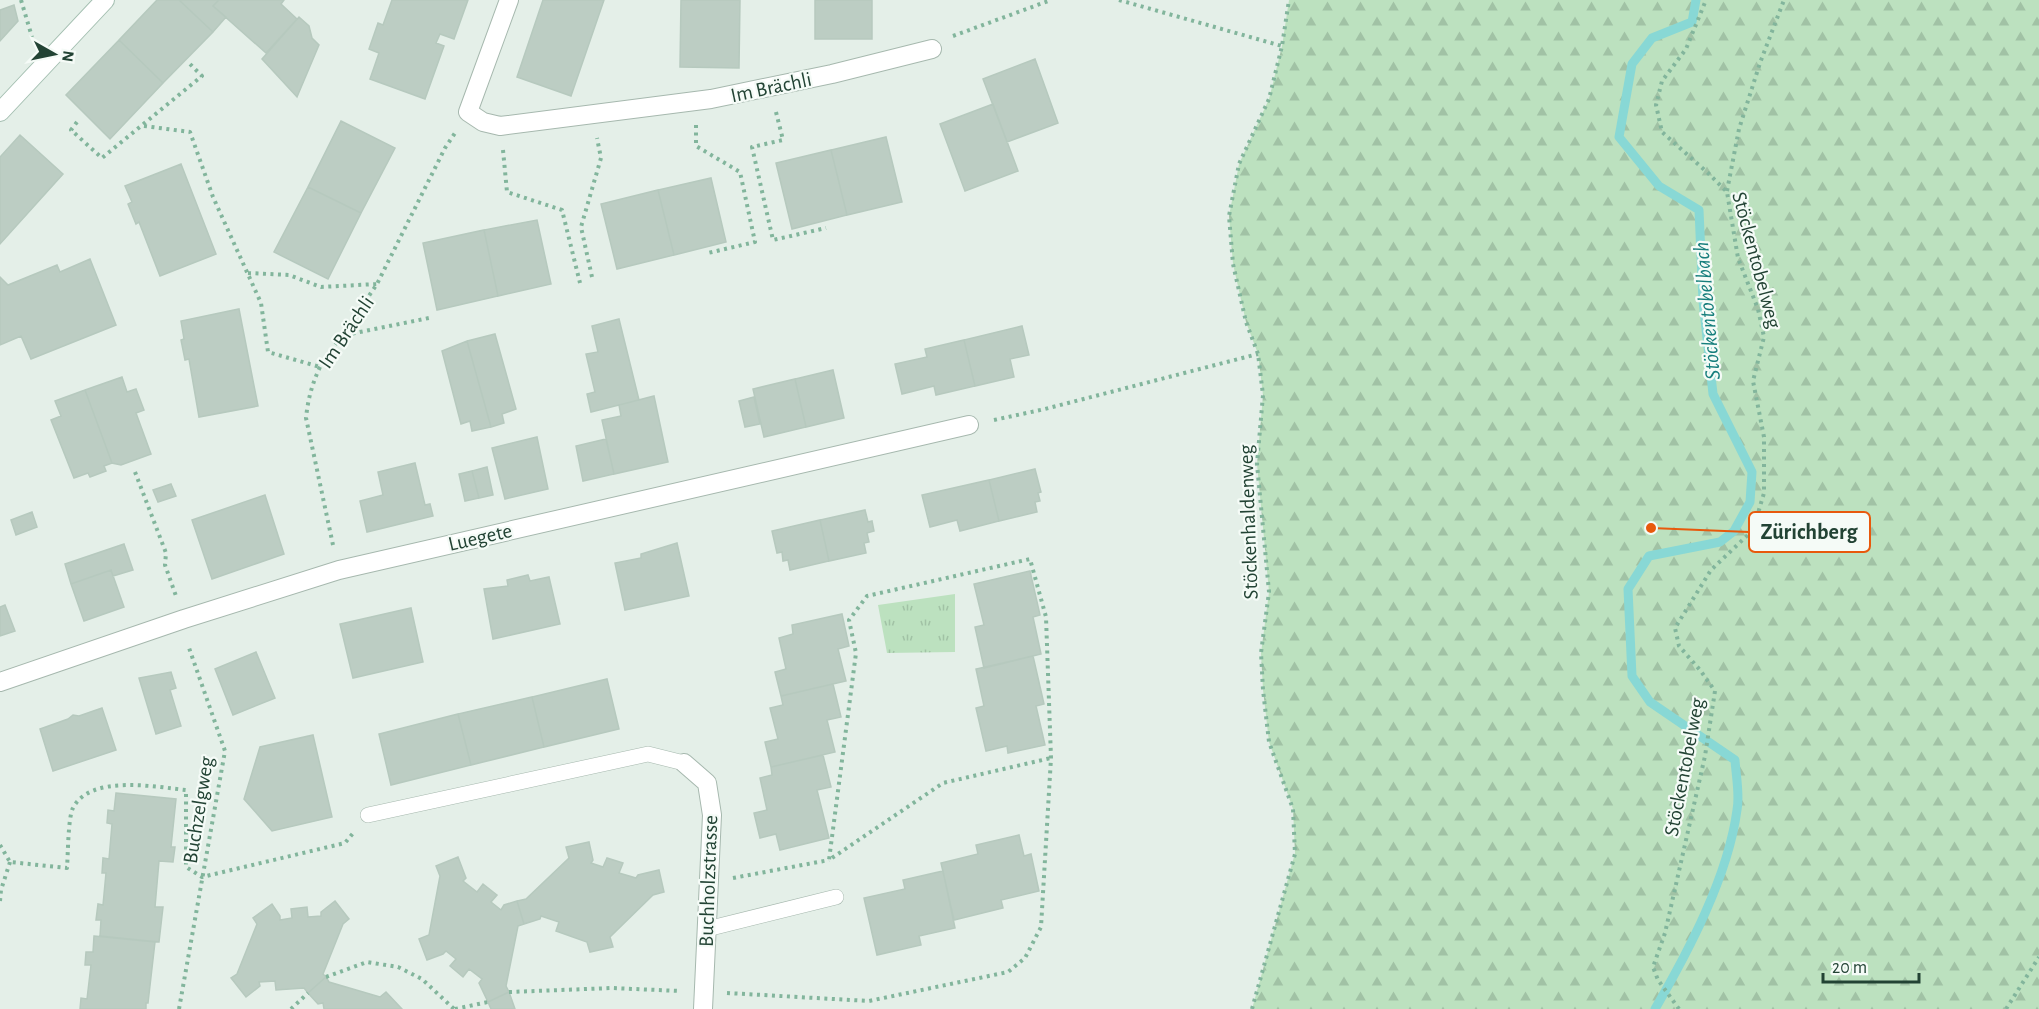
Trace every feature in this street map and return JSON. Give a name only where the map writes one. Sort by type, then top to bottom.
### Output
[{"type":"street","points":[[0,112],[105,0]]},
{"type":"street","points":[[468,112],[509,0]]},
{"type":"street","name":"Im Brächli","points":[[468,112],[483,122],[500,126],[711,99],[832,74],[932,49]]},
{"type":"street","name":"Luegete","points":[[0,682],[339,570],[969,425]]},
{"type":"street","name":"Buchholzstrasse","points":[[684,763],[707,783],[712,815],[704,1001]]},
{"type":"lane","points":[[368,815],[648,754],[684,763]]},
{"type":"lane","points":[[707,929],[836,897]]},
{"type":"path","points":[[21,0],[32,37]]},
{"type":"path","points":[[932,49],[957,33],[1051,0]]},
{"type":"path","points":[[1119,0],[1282,46]]},
{"type":"path","name":"Stöckenhaldenweg","points":[[1251,1009],[1295,854],[1293,809],[1269,742],[1263,690],[1261,653],[1269,592],[1257,464],[1263,394],[1258,354],[1246,322],[1233,264],[1229,216],[1239,164],[1269,99],[1282,46],[1289,0]]},
{"type":"path","name":"Stöckentobelweg","points":[[1679,1009],[1658,980],[1653,967],[1665,933],[1705,756],[1715,691],[1679,646],[1675,628],[1711,570],[1753,530],[1764,493],[1764,437],[1753,381],[1764,337],[1758,309],[1738,258],[1727,192],[1662,132],[1656,105],[1662,81],[1686,49],[1706,0]]},
{"type":"path","points":[[1727,192],[1739,129],[1760,63],[1784,0]]},
{"type":"path","points":[[77,122],[71,130],[102,158],[144,126],[202,76],[190,64]]},
{"type":"path","points":[[758,90],[763,111],[776,110],[783,140],[752,147],[773,240],[826,228]]},
{"type":"path","points":[[708,253],[755,243],[740,172],[696,146],[696,123],[715,121],[711,99]]},
{"type":"path","name":"Im Brächli","points":[[339,570],[306,418],[313,381],[320,367],[377,284],[445,148],[468,112]]},
{"type":"path","points":[[577,117],[581,140],[599,138],[602,158],[581,227],[592,277]]},
{"type":"path","points":[[144,126],[190,132],[213,197],[261,303],[268,352],[320,367]]},
{"type":"path","points":[[500,126],[507,192],[562,210],[580,283]]},
{"type":"path","points":[[248,273],[289,275],[321,287],[377,284]]},
{"type":"path","points":[[344,335],[429,318]]},
{"type":"path","points":[[969,425],[1045,409],[1258,354]]},
{"type":"path","name":"Buchzelgweg","points":[[135,472],[166,553],[165,565],[225,751],[179,1009]]},
{"type":"path","points":[[509,992],[612,988],[704,1001],[869,1001],[1008,972],[1025,958],[1041,927],[1051,758],[1046,617],[1030,559],[867,596],[849,620],[856,653],[829,860]]},
{"type":"path","points":[[709,882],[829,860],[943,783],[1051,758]]},
{"type":"path","points":[[10,862],[67,868],[72,809],[82,798],[99,789],[123,784],[186,790],[186,867],[202,878],[345,843],[368,815]]},
{"type":"path","points":[[0,845],[10,862],[0,901]]},
{"type":"path","points":[[2006,1009],[2039,957]]},
{"type":"path","points":[[326,977],[367,962],[398,966],[422,979],[454,1009],[488,1002]]},
{"type":"path","points":[[291,1009],[308,993]]},
{"type":"green space","points":[[1289,0],[2039,0],[2039,1009],[1252,1009],[1295,853],[1293,809],[1269,742],[1263,690],[1261,653],[1269,592],[1257,464],[1263,395],[1258,354],[1246,322],[1233,264],[1229,216],[1239,164],[1269,99],[1282,46]]},
{"type":"green space","points":[[955,594],[955,652],[887,653],[878,605]]},
{"type":"building","points":[[157,0],[179,0],[213,32],[163,83],[119,40]]},
{"type":"building","points":[[179,0],[219,0],[213,6],[226,17],[213,32]]},
{"type":"building","points":[[219,0],[284,0],[281,4],[297,19],[266,53],[213,6]]},
{"type":"building","points":[[392,0],[468,0],[454,39],[440,34],[436,43],[444,46],[425,99],[370,79],[379,53],[369,49],[378,23],[383,25]]},
{"type":"building","points":[[543,0],[604,0],[571,96],[517,77]]},
{"type":"building","points":[[681,0],[740,0],[739,68],[680,67]]},
{"type":"building","points":[[815,0],[872,0],[872,39],[815,39]]},
{"type":"building","points":[[14,5],[18,21],[0,41],[0,10]]},
{"type":"building","points":[[299,17],[309,26],[312,38],[319,45],[297,97],[262,59]]},
{"type":"building","points":[[119,40],[163,83],[110,139],[66,95]]},
{"type":"building","points":[[1035,59],[1058,123],[1007,142],[983,79]]},
{"type":"building","points":[[993,104],[1018,171],[965,191],[940,124]]},
{"type":"building","points":[[341,121],[395,148],[361,213],[308,187]]},
{"type":"building","points":[[20,135],[63,174],[0,244],[0,157]]},
{"type":"building","points":[[886,137],[902,202],[847,215],[831,150]]},
{"type":"building","points":[[831,150],[847,215],[792,229],[776,163]]},
{"type":"building","points":[[181,164],[216,254],[160,276],[139,222],[136,224],[128,204],[132,202],[125,186]]},
{"type":"building","points":[[711,178],[726,242],[674,255],[658,190]]},
{"type":"building","points":[[308,187],[361,213],[328,279],[274,252]]},
{"type":"building","points":[[658,190],[674,255],[617,269],[601,204]]},
{"type":"building","points":[[537,220],[551,284],[498,296],[484,230]]},
{"type":"building","points":[[484,230],[498,296],[437,310],[423,243]]},
{"type":"building","points":[[90,259],[116,325],[31,359],[21,336],[0,345],[0,277],[8,285],[57,265],[60,272]]},
{"type":"building","points":[[239,309],[258,406],[199,417],[189,359],[185,360],[181,340],[184,339],[181,321]]},
{"type":"building","points":[[619,319],[639,400],[591,412],[587,394],[595,392],[586,354],[598,352],[592,326]]},
{"type":"building","points":[[1022,326],[1029,355],[1010,359],[1014,377],[975,386],[964,340]]},
{"type":"building","points":[[495,334],[516,409],[502,414],[504,423],[491,427],[467,341]]},
{"type":"building","points":[[964,340],[975,386],[936,395],[934,386],[902,394],[895,364],[927,357],[925,349]]},
{"type":"building","points":[[467,341],[491,427],[472,431],[470,421],[461,424],[442,351]]},
{"type":"building","points":[[833,370],[844,418],[806,427],[795,379]]},
{"type":"building","points":[[122,377],[127,392],[136,389],[144,410],[136,413],[151,454],[121,465],[112,463],[85,390]]},
{"type":"building","points":[[795,379],[806,427],[764,437],[753,389]]},
{"type":"building","points":[[85,390],[112,463],[104,466],[106,471],[90,477],[88,473],[74,478],[51,420],[61,416],[55,401]]},
{"type":"building","points":[[654,396],[668,462],[614,474],[602,420],[621,416],[619,405]]},
{"type":"building","points":[[754,397],[760,424],[745,427],[739,401]]},
{"type":"building","points":[[537,437],[548,489],[505,499],[492,448]]},
{"type":"building","points":[[606,439],[614,474],[583,481],[576,446]]},
{"type":"building","points":[[415,463],[425,505],[430,504],[433,516],[367,532],[360,501],[383,495],[378,472]]},
{"type":"building","points":[[487,467],[493,495],[479,498],[472,471]]},
{"type":"building","points":[[1035,469],[1041,492],[1038,493],[1040,501],[1035,502],[1037,512],[999,521],[989,480]]},
{"type":"building","points":[[472,471],[479,498],[465,501],[459,474]]},
{"type":"building","points":[[989,480],[999,521],[960,531],[957,520],[930,527],[922,495]]},
{"type":"building","points":[[171,484],[176,496],[158,502],[153,490]]},
{"type":"building","points":[[265,495],[284,554],[212,579],[192,520]]},
{"type":"building","points":[[865,510],[868,522],[872,521],[874,531],[867,533],[869,542],[864,543],[866,553],[829,561],[820,520]]},
{"type":"building","points":[[32,512],[37,527],[16,535],[11,520]]},
{"type":"building","points":[[820,520],[829,561],[790,570],[788,560],[783,561],[782,552],[777,553],[772,531]]},
{"type":"building","points":[[677,543],[689,596],[625,610],[615,563],[641,558],[641,554]]},
{"type":"building","points":[[124,544],[133,570],[113,576],[111,570],[71,584],[65,564]]},
{"type":"building","points":[[111,570],[124,607],[84,621],[71,584]]},
{"type":"building","points":[[1030,571],[1040,615],[1033,617],[1041,654],[984,668],[975,627],[984,625],[974,584]]},
{"type":"building","points":[[528,575],[530,581],[549,577],[560,624],[493,639],[484,589],[508,586],[507,580]]},
{"type":"building","points":[[5,605],[15,631],[0,636],[0,607]]},
{"type":"building","points":[[411,608],[423,662],[353,678],[340,624]]},
{"type":"building","points":[[842,614],[849,646],[838,649],[846,681],[781,696],[775,672],[786,669],[779,638],[793,634],[792,625]]},
{"type":"building","points":[[256,652],[275,698],[233,715],[215,669]]},
{"type":"building","points":[[1033,656],[1044,704],[1036,706],[1045,745],[1008,753],[1007,746],[986,751],[976,708],[984,706],[976,669]]},
{"type":"building","points":[[171,672],[176,688],[170,690],[181,726],[156,734],[139,678]]},
{"type":"building","points":[[607,679],[619,729],[544,747],[532,697]]},
{"type":"building","points":[[833,684],[841,717],[827,720],[835,752],[771,767],[765,742],[778,739],[770,708],[783,705],[781,696]]},
{"type":"building","points":[[532,697],[544,747],[471,765],[458,714]]},
{"type":"building","points":[[102,708],[116,750],[53,771],[40,729],[73,715],[79,716]]},
{"type":"building","points":[[458,714],[471,765],[391,785],[379,734]]},
{"type":"building","points":[[313,735],[332,817],[272,831],[244,799],[260,747]]},
{"type":"building","points":[[823,755],[831,787],[817,790],[829,838],[780,850],[776,834],[760,838],[754,813],[767,810],[760,778],[772,775],[771,767]]},
{"type":"building","points":[[116,793],[176,799],[171,847],[175,847],[173,862],[159,861],[155,907],[163,907],[159,942],[100,936],[101,920],[96,920],[98,904],[103,905],[106,873],[102,873],[103,858],[109,859],[112,824],[107,823],[108,810],[114,811]]},
{"type":"building","points":[[1019,835],[1024,856],[1031,854],[1039,891],[1001,900],[1003,908],[954,920],[941,863],[978,854],[976,845]]},
{"type":"building","points":[[589,842],[593,860],[591,863],[603,867],[607,858],[623,863],[619,873],[636,878],[638,875],[659,870],[664,892],[653,895],[610,937],[613,947],[590,952],[587,942],[556,931],[559,922],[541,916],[540,919],[524,924],[517,901],[526,899],[569,858],[566,847]]},
{"type":"building","points":[[458,857],[466,878],[463,881],[477,892],[483,884],[497,895],[491,902],[501,910],[504,905],[517,901],[524,924],[518,926],[506,986],[509,992],[488,1002],[479,983],[482,979],[469,969],[463,977],[450,966],[456,959],[446,951],[427,960],[419,939],[429,935],[440,876],[436,866]]},
{"type":"building","points":[[943,871],[955,928],[919,936],[921,945],[877,955],[864,898],[905,889],[903,880]]},
{"type":"building","points":[[335,901],[349,919],[343,924],[323,974],[326,977],[308,993],[304,988],[276,990],[275,981],[259,982],[260,986],[246,997],[231,978],[237,974],[257,924],[253,918],[272,904],[280,920],[292,918],[291,909],[307,907],[308,917],[321,916],[321,912]]},
{"type":"building","points":[[94,936],[155,942],[146,1009],[80,1009],[81,998],[87,999],[91,965],[85,965],[86,952],[93,952]]},
{"type":"building","points":[[326,977],[329,982],[380,997],[386,992],[402,1009],[324,1009],[323,1003],[318,1004],[308,993]]},
{"type":"building","points":[[509,992],[515,1009],[491,1009],[488,1002]]},
{"type":"waterway","name":"Stöckentobelbach","points":[[1655,1009],[1693,939],[1716,887],[1732,835],[1738,792],[1735,760],[1650,702],[1632,676],[1628,589],[1649,556],[1720,542],[1734,531],[1750,502],[1752,472],[1713,394],[1703,301],[1699,210],[1659,186],[1619,137],[1632,64],[1652,38],[1692,22],[1696,0]]},
{"type":"place","name":"Zürichberg","points":[[1651,528]]}]
